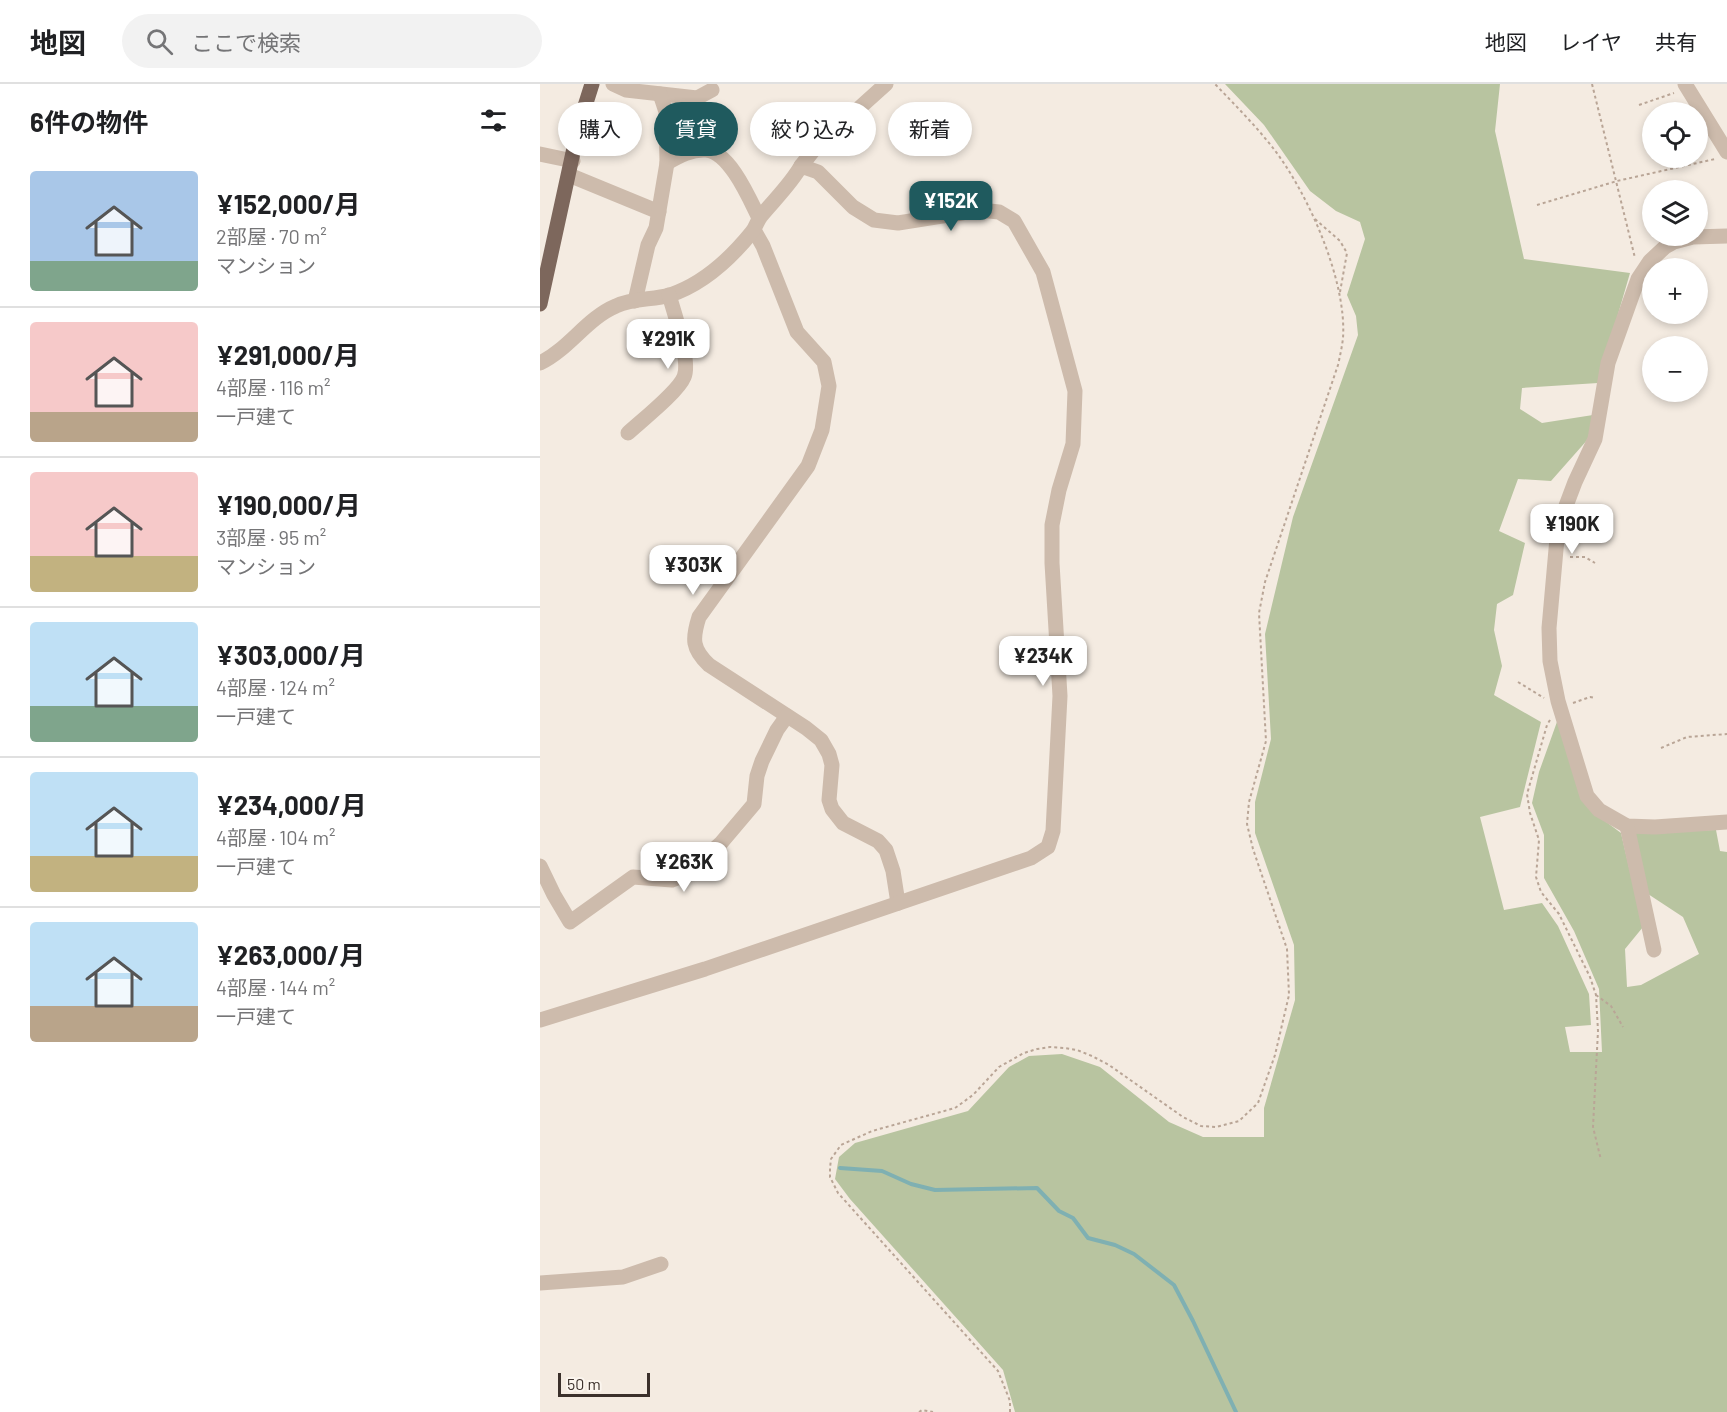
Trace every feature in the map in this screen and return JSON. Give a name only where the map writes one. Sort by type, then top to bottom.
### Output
[{"type":"main road","points":[[540,303],[579,125],[592,84]]},
{"type":"street","points":[[613,84],[626,90],[697,98],[712,90]]},
{"type":"street","points":[[540,363],[553,356],[598,316],[616,305],[669,295],[694,285],[728,258],[792,181],[816,147],[886,84]]},
{"type":"street","points":[[1686,86],[1721,155]]},
{"type":"street","points":[[635,301],[648,245],[657,228],[667,163],[666,112],[660,94]]},
{"type":"street","points":[[667,163],[695,150],[710,150],[724,160],[736,174],[797,332],[824,362],[829,386],[822,430],[808,466],[699,616],[694,632],[695,647],[700,657],[709,665],[814,734],[826,747],[832,765],[829,800],[832,809],[843,823],[878,841],[886,850],[893,871],[898,903]]},
{"type":"street","points":[[540,154],[659,212]]},
{"type":"street","points":[[540,1020],[705,969],[1031,858],[1048,847],[1053,831],[1060,696],[1052,525],[1059,490],[1073,444],[1075,391],[1043,272],[1014,221],[999,212],[980,210],[898,223],[874,220],[853,207],[818,172],[801,166]]},
{"type":"street","points":[[1727,236],[1693,237],[1674,242],[1650,261],[1638,279],[1608,363],[1595,439],[1558,527],[1549,628],[1550,661],[1559,707],[1587,796],[1599,810],[1627,826],[1655,827],[1727,822]]},
{"type":"street","points":[[628,433],[674,390],[685,376],[682,344],[669,295]]},
{"type":"street","points":[[540,866],[570,922],[633,877],[672,880],[686,874],[721,843],[754,804],[757,776],[762,761],[777,730],[787,716]]},
{"type":"street","points":[[1627,826],[1654,950]]},
{"type":"street","points":[[540,1283],[623,1276],[661,1264]]},
{"type":"path","points":[[1010,1412],[1010,1401],[998,1371],[838,1193],[830,1177],[831,1159],[841,1145],[856,1138],[955,1108],[974,1095],[999,1067],[1011,1059],[1024,1053],[1050,1047],[1077,1050],[1092,1056],[1109,1065],[1183,1117],[1202,1126],[1216,1127],[1239,1121],[1258,1103],[1275,1055],[1289,995],[1287,949],[1246,824],[1249,802],[1266,741],[1259,613],[1265,582],[1338,365],[1343,337],[1339,296],[1326,247],[1300,192],[1275,150],[1215,84]]},
{"type":"path","points":[[1592,84],[1635,258]]},
{"type":"path","points":[[1639,105],[1686,86]]},
{"type":"path","points":[[1537,205],[1721,155]]},
{"type":"path","points":[[1312,217],[1340,241],[1347,253],[1339,296]]},
{"type":"path","points":[[1555,557],[1586,557],[1595,563]]},
{"type":"path","points":[[1518,682],[1559,707]]},
{"type":"path","points":[[1595,698],[1590,697],[1559,707],[1547,725],[1527,794],[1530,813],[1539,840],[1536,877],[1541,892],[1559,914],[1590,977],[1596,995],[1598,1031],[1593,1127],[1601,1160]]},
{"type":"path","points":[[1661,748],[1687,737],[1727,734]]},
{"type":"path","points":[[1596,995],[1611,1006],[1623,1028]]},
{"type":"path","points":[[919,1412],[922,1410],[933,1412]]},
{"type":"green space","points":[[1225,84],[1500,84],[1495,131],[1524,259],[1630,273],[1598,383],[1522,388],[1520,409],[1542,423],[1593,415],[1589,438],[1551,481],[1518,479],[1499,531],[1525,543],[1513,595],[1497,604],[1494,630],[1502,666],[1494,695],[1541,722],[1520,807],[1480,817],[1504,910],[1542,903],[1558,926],[1589,994],[1591,1025],[1565,1027],[1570,1052],[1602,1052],[1599,989],[1574,931],[1544,878],[1544,835],[1532,803],[1539,772],[1558,719],[1593,812],[1621,833],[1643,927],[1625,949],[1627,987],[1641,985],[1699,954],[1683,917],[1648,894],[1634,832],[1716,830],[1720,851],[1727,852],[1727,1412],[1015,1412],[1003,1370],[850,1199],[835,1179],[839,1157],[855,1143],[968,1111],[1009,1067],[1029,1056],[1062,1054],[1100,1067],[1169,1122],[1203,1137],[1264,1137],[1264,1108],[1295,1000],[1294,945],[1255,833],[1255,802],[1271,739],[1265,634],[1293,517],[1358,335],[1356,316],[1347,295],[1365,239],[1360,222],[1336,211],[1310,191],[1264,125]]},
{"type":"waterway","points":[[840,1168],[882,1171],[911,1184],[935,1190],[1037,1188],[1059,1211],[1073,1218],[1088,1238],[1115,1245],[1134,1254],[1174,1285],[1236,1412]]}]
